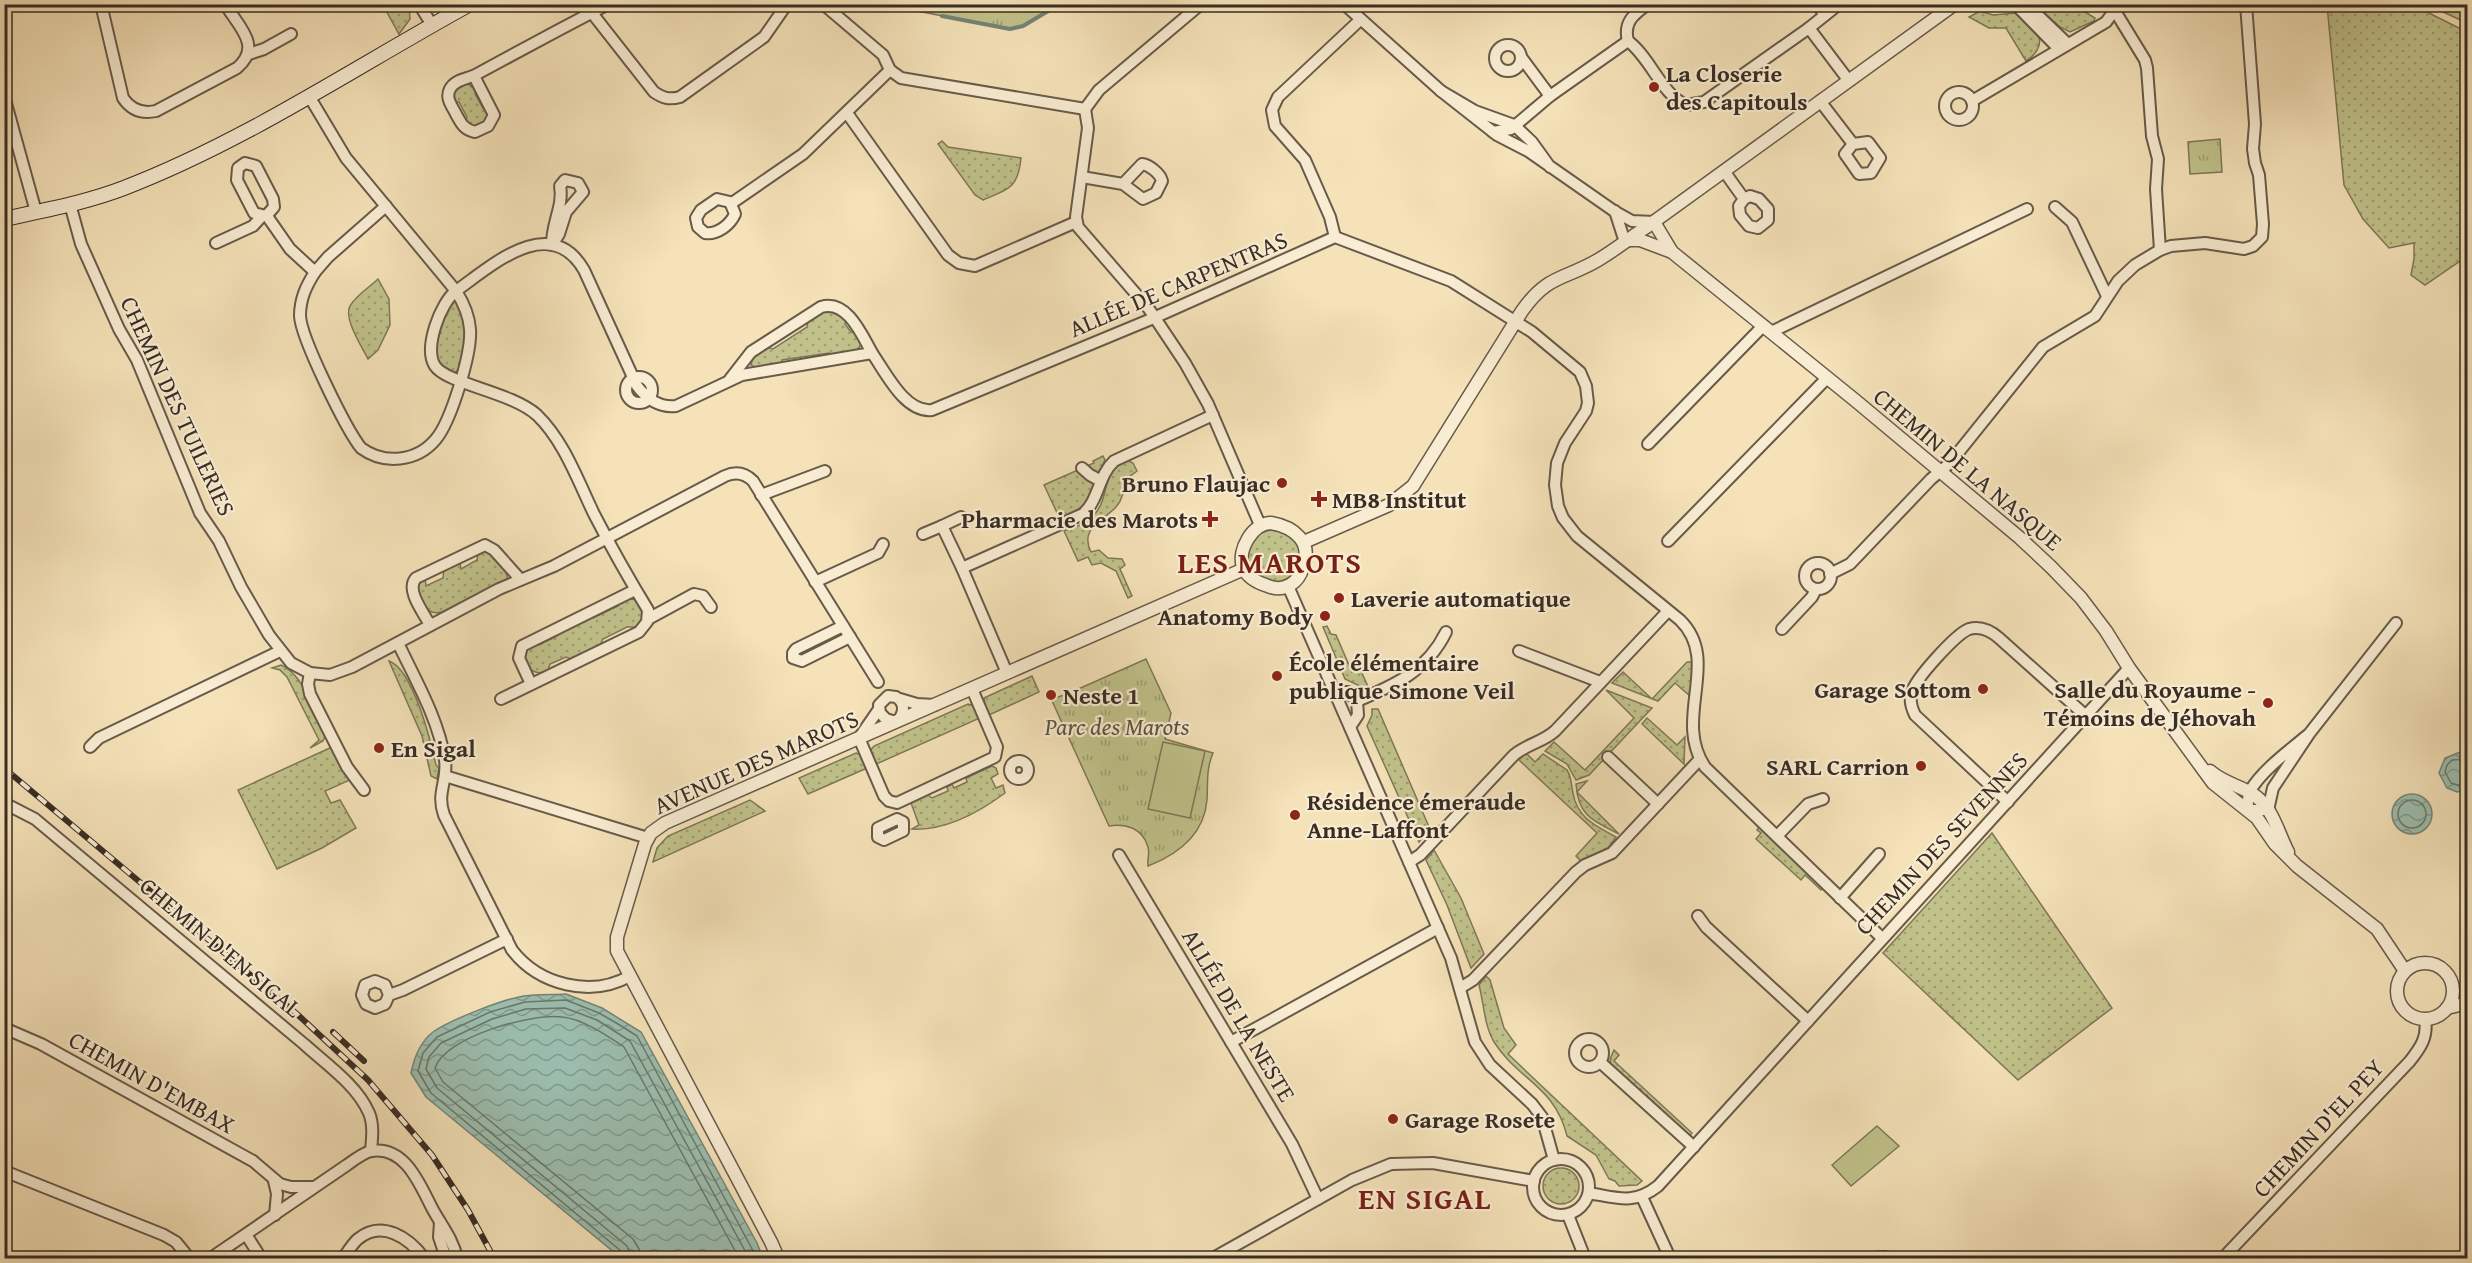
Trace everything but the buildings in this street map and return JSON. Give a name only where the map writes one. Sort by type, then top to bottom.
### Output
[{"type":"main road","points":[[4,219],[70,204],[123,188],[175,166],[248,131],[470,4]]},
{"type":"street","points":[[101,4],[123,98],[129,105],[142,112],[156,111],[237,68],[249,54],[264,49],[291,34]]},
{"type":"street","points":[[225,4],[249,42],[249,54]]},
{"type":"street","points":[[419,4],[432,25]]},
{"type":"street","points":[[474,76],[494,115],[488,126],[475,132],[463,126],[448,96],[454,83],[474,76],[608,4]]},
{"type":"street","points":[[592,13],[654,92],[673,99],[680,97],[764,37],[786,4]]},
{"type":"street","points":[[823,4],[883,55],[890,70],[901,78],[1085,109]]},
{"type":"street","points":[[1202,4],[1099,90],[1085,109],[1088,128],[1076,222],[1080,231],[1155,317],[1196,382],[1260,525]]},
{"type":"street","points":[[1344,4],[1441,91],[1491,130],[1519,146],[1614,211],[1632,221],[1651,224]]},
{"type":"street","points":[[1648,4],[1630,19],[1626,28],[1628,41],[1643,55],[1675,98],[1686,105],[1704,102],[1839,4]]},
{"type":"street","points":[[1817,4],[1825,15]]},
{"type":"street","points":[[1304,542],[1389,505],[1413,486],[1515,321],[1542,287],[1558,277],[1596,261],[1651,224],[1955,4]]},
{"type":"street","points":[[2015,4],[2064,46]]},
{"type":"street","points":[[2026,4],[2064,46]]},
{"type":"street","points":[[1830,574],[1850,564],[1949,464],[2043,347],[2091,320],[2126,273],[2160,250],[2183,244],[2205,243],[2244,249],[2253,246],[2262,237],[2259,174],[2254,163],[2253,149],[2255,124],[2246,4]]},
{"type":"street","points":[[1972,100],[2106,22],[2117,8],[2145,60],[2147,69],[2152,136],[2158,159],[2156,189],[2160,250]]},
{"type":"street","points":[[1360,20],[1278,98],[1272,110],[1275,126],[1305,160],[1330,217],[1335,237],[1451,281],[1532,332],[1580,372],[1588,394],[1586,411],[1566,443],[1555,474],[1556,496],[1563,518],[1588,546],[1685,626],[1697,646],[1698,664],[1692,731],[1700,759],[1713,776],[1882,938]]},
{"type":"street","points":[[1809,28],[1849,81]]},
{"type":"street","points":[[1491,130],[1508,131],[1550,96],[1628,41]]},
{"type":"street","points":[[1521,57],[1550,96]]},
{"type":"street","points":[[732,203],[803,154],[890,70]]},
{"type":"street","points":[[1441,91],[1475,111],[1514,125],[1532,142],[1550,167]]},
{"type":"street","points":[[4,96],[36,212]]},
{"type":"street","points":[[309,96],[346,159],[386,206],[456,291],[466,311],[471,331],[470,348],[461,381],[440,433],[430,445],[400,459],[379,458],[366,452],[355,439],[303,333],[300,307],[304,290],[315,272],[328,257],[386,206]]},
{"type":"street","points":[[1820,101],[1853,144]]},
{"type":"street","points":[[847,113],[948,255],[959,263],[975,266],[1076,222]]},
{"type":"street","points":[[1491,130],[1498,119]]},
{"type":"street","points":[[1514,125],[1514,138],[1519,146]]},
{"type":"street","points":[[216,243],[253,226],[264,216],[274,207],[273,199],[256,166],[245,163],[238,168],[237,180],[252,210],[264,216],[290,249],[315,272]]},
{"type":"street","points":[[1724,171],[1744,199]]},
{"type":"street","points":[[1082,177],[1123,184]]},
{"type":"street","points":[[572,180],[581,186],[583,194],[566,212],[560,234],[552,245],[552,232],[561,196],[560,186],[562,181],[572,180]]},
{"type":"street","name":"CHEMIN DES TUILERIES","points":[[70,204],[81,244],[119,329],[137,360],[200,513],[219,541],[241,587],[280,651]]},
{"type":"street","points":[[2055,207],[2072,222],[2107,296]]},
{"type":"street","points":[[1648,444],[1767,329],[2027,209]]},
{"type":"street","points":[[1614,211],[1623,236],[1627,240]]},
{"type":"street","points":[[1651,224],[1646,233],[1656,245]]},
{"type":"street","name":"CHEMIN DE LA NASQUE","points":[[1651,224],[1672,252],[2020,538],[2081,598],[2106,631],[2129,668],[2220,790],[2248,810],[2265,828],[2275,844],[2293,862],[2378,929],[2405,971]]},
{"type":"street","name":"ALLÉE DE CARPENTRAS","points":[[730,379],[751,352],[824,306],[834,305],[845,311],[907,402],[917,409],[928,410],[1155,317],[1335,237]]},
{"type":"street","name":"CHEMIN DE LA NASQUE","points":[[1627,240],[1640,240],[1672,252]]},
{"type":"street","points":[[552,245],[523,247],[447,298],[442,308],[430,353],[437,369],[444,374],[513,399],[541,420],[559,444],[606,538],[648,610],[648,619]]},
{"type":"street","name":"ALLÉE DE CARPENTRAS","points":[[552,245],[572,255],[582,265],[633,379],[648,399],[662,405],[675,406],[730,379],[756,372],[872,353]]},
{"type":"street","points":[[1668,541],[1827,378]]},
{"type":"street","points":[[962,568],[1083,514],[1093,503],[1108,466],[1121,456],[1213,416]]},
{"type":"street","points":[[1082,468],[1101,481]]},
{"type":"street","points":[[761,495],[825,471]]},
{"type":"street","points":[[90,747],[99,738],[280,651],[291,663],[310,673],[320,675],[341,672],[520,579],[554,566],[730,474],[738,473],[746,476],[761,495],[878,682],[898,698],[903,707],[897,722],[883,717],[878,682]]},
{"type":"street","points":[[922,534],[961,518]]},
{"type":"street","points":[[1271,523],[1286,527],[1304,542],[1306,554],[1303,567],[1298,578],[1288,586],[1277,588],[1263,584],[1251,578],[1244,569],[1243,552],[1250,536],[1260,525],[1271,523]]},
{"type":"street","points":[[942,526],[1007,673]]},
{"type":"street","points":[[815,582],[878,553],[883,544]]},
{"type":"street","points":[[430,625],[412,590],[412,584],[416,578],[486,545],[494,550],[520,579]]},
{"type":"street","points":[[1820,563],[1827,568],[1830,574],[1828,584],[1816,589],[1805,581],[1807,568],[1820,563]]},
{"type":"street","name":"AVENUE DES MAROTS","points":[[778,1258],[617,951],[616,942],[648,838],[665,823],[1244,569]]},
{"type":"street","points":[[1288,586],[1438,928],[1460,988],[1468,1024],[1475,1042],[1490,1065],[1532,1104],[1542,1117],[1554,1160]]},
{"type":"street","points":[[1782,629],[1812,597],[1816,589]]},
{"type":"street","points":[[531,684],[519,658],[522,646],[635,590]]},
{"type":"street","points":[[501,699],[639,632],[648,619],[694,594],[703,596],[711,607]]},
{"type":"street","points":[[1409,862],[1420,855],[1521,748],[1543,740],[1555,731],[1668,611]]},
{"type":"street","points":[[2308,734],[2276,763],[2249,793],[2248,810],[2268,810],[2273,788],[2308,734],[2396,623]]},
{"type":"street","points":[[843,626],[796,649],[792,653],[793,658],[802,661],[850,638]]},
{"type":"street","points":[[2008,802],[1915,715],[1911,697],[1919,679],[1961,634],[1971,629],[1985,630],[2000,638],[2086,716]]},
{"type":"street","points":[[1358,701],[1405,679],[1437,647],[1446,632]]},
{"type":"street","points":[[398,643],[438,729],[445,764],[440,806],[516,955],[529,968],[564,984],[606,985],[630,976]]},
{"type":"street","points":[[1519,651],[1600,682]]},
{"type":"street","name":"CHEMIN DES SEVENNES","points":[[1642,1197],[1658,1186],[1694,1148],[2129,668]]},
{"type":"street","points":[[310,673],[308,684],[310,694],[347,767],[364,790]]},
{"type":"street","points":[[972,689],[997,747],[995,757]]},
{"type":"street","points":[[1334,692],[1347,692],[1358,701]]},
{"type":"street","points":[[893,803],[884,796],[859,738],[888,696],[922,705],[935,705]]},
{"type":"street","points":[[1350,727],[1358,715],[1358,701]]},
{"type":"street","points":[[995,757],[1011,767]]},
{"type":"street","points":[[893,803],[940,784],[995,757]]},
{"type":"street","points":[[1608,757],[1658,804]]},
{"type":"street","name":"CHEMIN DE LA NASQUE","points":[[2195,758],[2217,778],[2249,793],[2268,810],[2275,820],[2293,862]]},
{"type":"street","points":[[1460,988],[1473,980],[1576,872],[1585,865],[1612,853],[1700,759]]},
{"type":"street","points":[[445,776],[648,838]]},
{"type":"street","points":[[1777,836],[1808,804],[1823,799]]},
{"type":"street","name":"CHEMIN D'EN SIGAL","points":[[4,803],[35,819],[344,1080],[369,1113],[372,1128],[372,1151]]},
{"type":"street","points":[[893,803],[893,820]]},
{"type":"street","points":[[1840,897],[1879,854]]},
{"type":"street","name":"ALLÉE DE LA NESTE","points":[[1119,855],[1292,1144],[1318,1199]]},
{"type":"street","points":[[1698,916],[1706,927],[1808,1021]]},
{"type":"street","points":[[1231,1042],[1438,928]]},
{"type":"street","points":[[389,994],[403,990],[507,939]]},
{"type":"street","points":[[2420,963],[2437,966],[2450,978],[2452,986],[2452,995],[2446,1008],[2435,1017],[2425,1019],[2411,1015],[2398,999],[2398,984],[2405,971],[2420,963]]},
{"type":"street","points":[[2452,986],[2468,996]]},
{"type":"street","points":[[2446,1008],[2468,1003]]},
{"type":"street","name":"CHEMIN D'EL PEY","points":[[2223,1258],[2410,1061],[2423,1043],[2427,1029],[2425,1019]]},
{"type":"street","name":"CHEMIN D'EMBAX","points":[[4,1028],[41,1044],[262,1166],[274,1181]]},
{"type":"street","points":[[1576,1040],[1597,1042],[1603,1054],[1600,1062],[1588,1067],[1580,1063],[1575,1051],[1576,1040]]},
{"type":"street","points":[[1600,1062],[1694,1148]]},
{"type":"street","points":[[211,1258],[247,1236],[313,1187],[372,1151],[393,1155],[407,1166],[419,1182],[451,1238],[457,1258]]},
{"type":"street","points":[[1554,1160],[1568,1160],[1581,1166],[1588,1179],[1589,1193],[1582,1207],[1568,1215],[1554,1214],[1543,1209],[1534,1195],[1534,1181],[1541,1168],[1554,1160]]},
{"type":"street","points":[[1213,1258],[1369,1172],[1404,1162],[1454,1166],[1534,1181]]},
{"type":"street","points":[[4,1172],[164,1235],[176,1242],[189,1258]]},
{"type":"street","points":[[274,1181],[291,1187],[313,1187]]},
{"type":"street","points":[[274,1181],[277,1194],[275,1215]]},
{"type":"street","points":[[1589,1193],[1614,1198],[1642,1197],[1670,1258]]},
{"type":"street","points":[[1568,1215],[1585,1258]]},
{"type":"street","points":[[440,1222],[439,1237],[446,1258]]},
{"type":"street","points":[[343,1258],[358,1239],[380,1230],[392,1232],[404,1238],[424,1258]]},
{"type":"street","points":[[247,1236],[261,1258]]},
{"type":"street","points":[[1877,1258],[1890,1258]]},
{"type":"green space","points":[[1049,4],[1053,8],[1023,26],[1010,29],[917,11],[909,5]]},
{"type":"green space","points":[[383,5],[409,5],[410,19],[399,34]]},
{"type":"green space","points":[[2036,5],[2074,5],[2095,18],[2094,21],[2070,32],[2060,27]]},
{"type":"green space","points":[[2327,5],[2413,5],[2467,32],[2467,250],[2463,259],[2425,285],[2411,275],[2414,243],[2389,248],[2363,219],[2344,185]]},
{"type":"green space","points":[[2428,5],[2467,5],[2467,23]]},
{"type":"green space","points":[[1980,11],[1993,15],[2016,13],[2039,37],[2038,48],[2034,54],[2026,61],[2006,28],[1989,28],[1969,17]]},
{"type":"green space","points":[[468,84],[477,89],[475,94],[490,116],[488,121],[472,128],[465,121],[467,117],[459,102],[454,102],[452,98],[453,90]]},
{"type":"green space","points":[[2220,139],[2222,172],[2190,174],[2188,142]]},
{"type":"green space","points":[[942,141],[948,147],[1021,158],[1020,168],[1014,182],[1005,190],[983,200],[975,195],[938,144]]},
{"type":"green space","points":[[378,279],[389,299],[390,325],[378,350],[368,359],[354,332],[349,311],[356,298]]},
{"type":"green space","points":[[451,300],[455,300],[460,307],[466,326],[463,360],[453,374],[440,365],[436,355],[446,310]]},
{"type":"green space","points":[[829,308],[846,319],[845,324],[862,341],[858,349],[841,355],[832,356],[829,353],[782,360],[782,364],[757,368],[751,365],[753,357],[767,347],[773,349],[807,327],[808,320]]},
{"type":"green space","points":[[1103,456],[1105,460],[1084,506],[1060,519],[1044,485],[1094,463],[1093,461]]},
{"type":"green space","points":[[1126,460],[1133,463],[1137,471],[1125,480],[1122,498],[1116,507],[1090,531],[1088,544],[1091,552],[1099,550],[1108,558],[1122,559],[1125,565],[1120,569],[1132,596],[1128,598],[1116,571],[1101,563],[1092,565],[1088,557],[1078,561],[1064,531],[1084,523],[1094,515],[1099,508],[1112,472]]},
{"type":"green space","points":[[1274,530],[1284,532],[1292,538],[1298,546],[1300,556],[1298,566],[1292,574],[1284,580],[1274,582],[1264,580],[1256,574],[1250,566],[1248,556],[1250,546],[1256,538],[1264,532]]},
{"type":"green space","points":[[482,549],[499,562],[507,575],[507,580],[442,612],[431,612],[421,601],[414,586],[415,583],[425,578],[426,586],[443,578],[444,568],[460,562],[461,569],[477,560],[478,552]]},
{"type":"green space","points":[[624,598],[638,600],[644,608],[643,619],[636,627],[627,627],[603,639],[600,645],[571,659],[566,657],[550,664],[548,671],[536,672],[528,666],[525,658],[527,650],[534,643],[539,645],[557,636],[558,630],[587,616],[593,618],[618,606],[619,600]]},
{"type":"green space","points":[[1327,626],[1331,634],[1336,635],[1352,672],[1360,669],[1370,691],[1345,679],[1323,627]]},
{"type":"green space","name":"Parc des Marots","points":[[1146,659],[1171,713],[1165,739],[1213,753],[1208,770],[1205,812],[1201,823],[1188,842],[1180,849],[1148,866],[1149,850],[1142,835],[1127,826],[1109,826],[1048,692],[1052,691],[1055,698],[1067,694]]},
{"type":"green space","points":[[389,661],[406,677],[420,707],[436,765],[439,768],[437,779],[431,776],[422,736]]},
{"type":"green space","points":[[1687,662],[1693,662],[1690,696],[1675,683],[1658,701],[1652,699]]},
{"type":"green space","points":[[281,665],[289,669],[302,685],[326,734],[323,741],[310,748],[319,740],[287,677],[280,670],[272,668]]},
{"type":"green space","points":[[1623,672],[1651,698],[1612,683]]},
{"type":"green space","points":[[1032,676],[1039,692],[987,716],[984,698]]},
{"type":"green space","points":[[1606,690],[1652,708],[1589,775],[1576,780],[1567,764],[1545,751],[1554,742],[1585,770],[1634,718]]},
{"type":"green space","points":[[968,704],[974,706],[980,718],[874,765],[870,751],[874,746]]},
{"type":"green space","points":[[1372,709],[1378,709],[1430,829],[1419,842],[1367,726]]},
{"type":"green space","points":[[1647,718],[1677,745],[1685,737],[1684,764],[1642,724]]},
{"type":"green space","points":[[1163,742],[1205,751],[1190,818],[1148,809]]},
{"type":"green space","points":[[332,747],[352,779],[325,791],[331,803],[340,800],[356,828],[322,848],[277,869],[238,790]]},
{"type":"green space","points":[[856,753],[861,755],[867,768],[808,794],[799,778]]},
{"type":"green space","points":[[1526,753],[1535,762],[1543,754],[1567,770],[1575,802],[1583,815],[1616,837],[1606,851],[1581,861],[1576,856],[1597,833],[1519,760]]},
{"type":"green space","points":[[992,766],[996,768],[998,774],[991,778],[996,788],[1003,785],[1005,793],[984,807],[949,824],[912,829],[919,825],[911,803],[928,795],[932,798],[948,791],[947,787],[952,784],[954,788],[967,782],[966,778]]},
{"type":"green space","points":[[1587,781],[1577,792],[1576,784]]},
{"type":"green space","points":[[1577,792],[1619,834],[1588,816],[1580,803]]},
{"type":"green space","points":[[750,800],[765,811],[653,862],[657,848],[668,836]]},
{"type":"green space","points":[[1759,827],[1823,888],[1821,890],[1805,875],[1801,880],[1756,839],[1761,833],[1757,830]]},
{"type":"green space","points":[[1992,833],[2112,1008],[2018,1080],[1883,953]]},
{"type":"green space","points":[[1434,850],[1461,898],[1484,954],[1471,968],[1447,905],[1426,860]]},
{"type":"green space","points":[[1486,976],[1490,980],[1504,1028],[1516,1045],[1508,1054],[1642,1181],[1637,1185],[1619,1186],[1615,1181],[1609,1179],[1596,1155],[1567,1136],[1561,1119],[1545,1094],[1514,1066],[1494,1042],[1486,1022],[1479,985]]},
{"type":"green space","points":[[1614,1050],[1619,1055],[1614,1061],[1692,1133],[1688,1137],[1611,1065],[1610,1059]]},
{"type":"green space","points":[[1877,1126],[1899,1146],[1851,1186],[1832,1165]]},
{"type":"green space","points":[[1561,1168],[1574,1173],[1579,1186],[1574,1199],[1561,1204],[1548,1199],[1543,1186],[1548,1173]]},
{"type":"water","points":[[2460,752],[2467,754],[2467,790],[2457,792],[2447,788],[2439,773],[2445,758]]},
{"type":"water","points":[[2412,794],[2420,795],[2426,800],[2431,806],[2431,822],[2426,828],[2420,833],[2412,834],[2404,833],[2398,828],[2393,822],[2392,814],[2393,806],[2398,800],[2404,795]]},
{"type":"water","points":[[566,994],[602,1008],[641,1032],[757,1243],[763,1258],[621,1258],[426,1097],[411,1073],[424,1041],[433,1032],[451,1022],[515,998],[529,995]]},
{"type":"waterway","points":[[942,16],[1010,29],[1023,26],[1060,4]]},
{"type":"railway","points":[[4,768],[297,1014],[368,1080],[432,1155],[468,1210],[494,1258]]},
{"type":"railway","points":[[333,1032],[364,1061]]},
{"type":"place","name":"La Closerie des Capitouls","points":[[1654,87]]},
{"type":"place","name":"Bruno Flaujac","points":[[1282,483]]},
{"type":"place","name":"MB8 Institut","points":[[1319,499]]},
{"type":"place","name":"Pharmacie des Marots","points":[[1210,519]]},
{"type":"place","name":"Laverie automatique","points":[[1339,598]]},
{"type":"place","name":"Anatomy Body","points":[[1325,616]]},
{"type":"place","name":"École élémentaire publique Simone Veil","points":[[1277,676]]},
{"type":"place","name":"Garage Sottom","points":[[1983,689]]},
{"type":"place","name":"Neste 1","points":[[1051,695]]},
{"type":"place","name":"Salle du Royaume - Témoins de Jéhovah","points":[[2268,703]]},
{"type":"place","name":"En Sigal","points":[[379,748]]},
{"type":"place","name":"SARL Carrion","points":[[1921,766]]},
{"type":"place","name":"Résidence émeraude Anne-Laffont","points":[[1295,815]]},
{"type":"place","name":"Garage Rosete","points":[[1393,1119]]},
{"type":"district","name":"LES MAROTS","points":[[1270,562]]},
{"type":"district","name":"EN SIGAL","points":[[1425,1198]]}]
